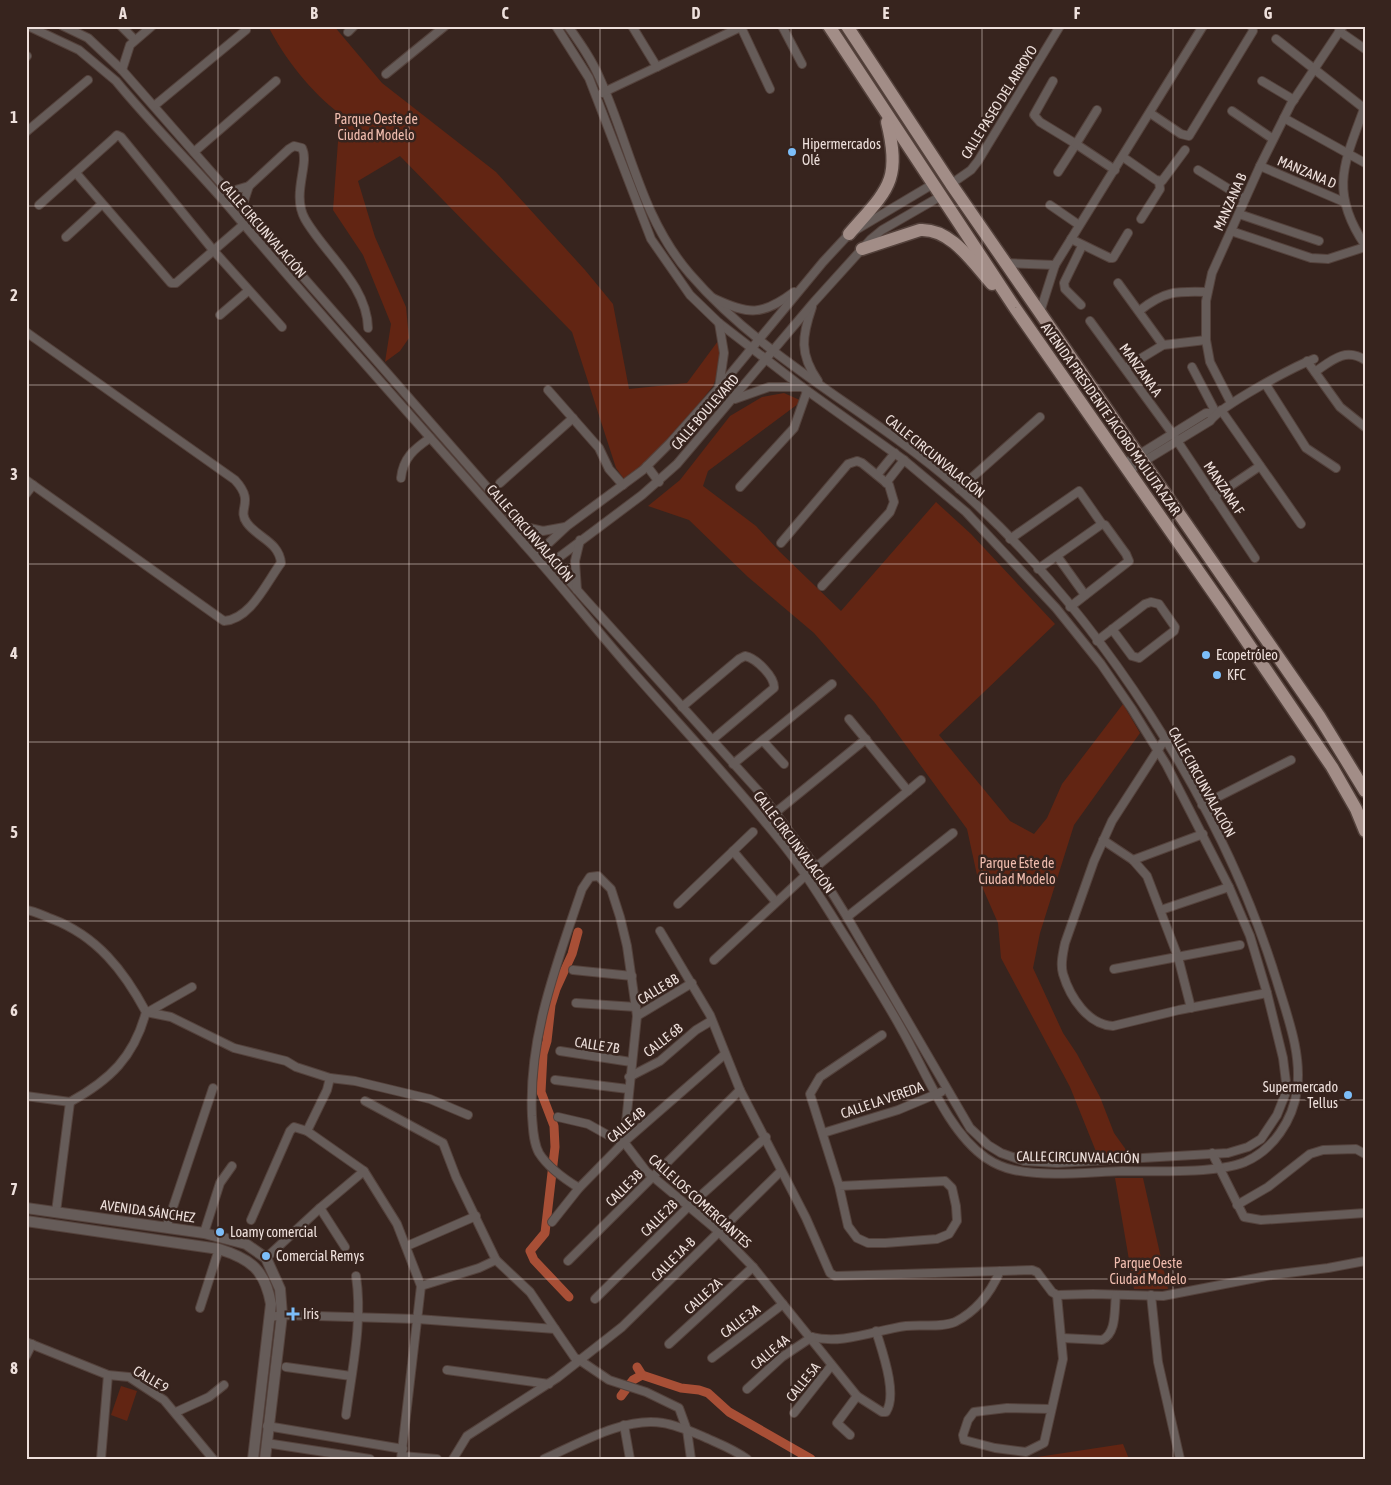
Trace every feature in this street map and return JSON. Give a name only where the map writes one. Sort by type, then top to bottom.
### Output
[{"type":"main road","name":"AVENIDA PRESIDENTE JACOBO MAJLUTA AZAR","points":[[829,26],[1016,308],[1332,767],[1352,802],[1365,831]]},
{"type":"main road","name":"AVENIDA PRESIDENTE JACOBO MAJLUTA AZAR","points":[[847,26],[951,184],[1319,716],[1365,791]]},
{"type":"main road","points":[[849,234],[882,194],[892,174],[894,150],[885,112]]},
{"type":"main road","points":[[862,249],[920,230],[936,231],[948,237],[1016,308]]},
{"type":"street","name":"CALLE CIRCUNVALACIÓN","points":[[28,26],[68,44],[90,57],[116,81],[765,821],[806,875],[897,1021],[962,1135],[981,1154],[1006,1169],[1029,1172],[1221,1167],[1244,1162],[1274,1142],[1291,1114],[1296,1097],[1299,1069],[1288,1019],[1262,931],[1238,873],[1164,739],[1118,667],[1070,606],[1010,539],[959,489],[890,434],[731,318],[672,253],[660,234],[648,208],[598,73],[568,26]]},
{"type":"street","name":"CALLE CIRCUNVALACIÓN","points":[[62,26],[88,38],[122,70],[523,526],[577,590],[775,813],[816,867],[847,917],[970,1128],[988,1145],[1001,1153],[1024,1161],[1057,1163],[1212,1153],[1241,1149],[1261,1139],[1284,1102],[1287,1090],[1284,1058],[1250,936],[1203,834],[1158,751],[1132,709],[1102,664],[1056,608],[966,512],[895,453],[766,360],[719,323],[690,295],[651,239],[596,96],[579,61],[556,26]]},
{"type":"street","points":[[121,26],[135,40]]},
{"type":"street","points":[[122,70],[130,45],[152,26]]},
{"type":"street","points":[[386,74],[445,26]]},
{"type":"street","points":[[632,26],[657,67]]},
{"type":"street","points":[[722,26],[727,34]]},
{"type":"street","points":[[782,26],[802,64]]},
{"type":"street","name":"CALLE PASEO DEL ARROYO","points":[[951,184],[971,170],[978,161],[1060,26]]},
{"type":"street","points":[[1040,312],[1055,265],[1203,26]]},
{"type":"street","points":[[1150,113],[1181,134],[1189,136],[1253,31],[1252,26]]},
{"type":"street","points":[[596,96],[742,27],[770,89]]},
{"type":"street","points":[[1340,28],[1365,49]]},
{"type":"street","name":"MANZANA B","points":[[1231,403],[1210,362],[1206,340],[1207,292],[1212,273],[1273,139],[1294,100],[1340,28]]},
{"type":"street","points":[[154,106],[246,30]]},
{"type":"street","points":[[1231,231],[1311,258],[1328,259],[1365,246],[1344,202],[1341,178],[1347,153],[1364,109],[1276,39]]},
{"type":"street","points":[[26,132],[88,80]]},
{"type":"street","points":[[194,152],[276,81]]},
{"type":"street","points":[[1054,81],[1034,116],[1040,122],[1115,170]]},
{"type":"street","points":[[1262,82],[1294,100]]},
{"type":"street","points":[[1058,172],[1097,110]]},
{"type":"street","points":[[1232,111],[1273,139]]},
{"type":"street","points":[[1284,118],[1365,163]]},
{"type":"street","points":[[39,206],[117,135],[122,137],[213,250],[282,327]]},
{"type":"street","points":[[229,192],[249,186],[289,149],[294,146],[302,148],[304,154],[300,178],[300,206],[305,219],[345,273],[360,298],[366,313],[368,328]]},
{"type":"street","points":[[1159,181],[1162,181],[1185,150]]},
{"type":"street","points":[[1123,157],[1159,181],[1160,189],[1141,219]]},
{"type":"street","name":"MANZANA D","points":[[1260,166],[1344,202]]},
{"type":"street","points":[[1198,170],[1245,199]]},
{"type":"street","points":[[76,173],[170,283],[176,283],[243,225]]},
{"type":"street","name":"CALLE BOULEVARD","points":[[534,556],[567,526],[647,466],[718,389],[849,234],[933,184]]},
{"type":"street","points":[[242,206],[249,186]]},
{"type":"street","name":"CALLE BOULEVARD","points":[[545,568],[659,482],[734,400],[814,302],[882,230],[941,196]]},
{"type":"street","points":[[227,206],[236,199]]},
{"type":"street","points":[[66,237],[102,204]]},
{"type":"street","points":[[1050,205],[1080,225]]},
{"type":"street","points":[[1239,214],[1319,241]]},
{"type":"street","points":[[1071,239],[1106,258],[1113,258],[1128,233]]},
{"type":"street","points":[[1081,305],[1065,289],[1064,283],[1082,246]]},
{"type":"street","points":[[1006,263],[1055,265]]},
{"type":"street","points":[[1118,283],[1163,344]]},
{"type":"street","points":[[709,295],[742,310],[753,311],[775,304],[804,285]]},
{"type":"street","points":[[220,315],[248,290]]},
{"type":"street","points":[[1139,311],[1157,297],[1185,291],[1207,292]]},
{"type":"street","points":[[814,302],[804,330],[803,345],[812,372],[821,384]]},
{"type":"street","name":"MANZANA A","points":[[1090,321],[1172,433]]},
{"type":"street","points":[[718,389],[724,353],[719,323]]},
{"type":"street","points":[[26,332],[236,480],[244,490],[247,500],[243,512],[245,521],[274,546],[280,554],[281,563],[245,613],[234,620],[224,621],[30,482],[26,494]]},
{"type":"street","points":[[1125,368],[1163,344],[1206,340]]},
{"type":"street","points":[[1315,372],[1341,354],[1359,356],[1365,360]]},
{"type":"street","points":[[1126,467],[1177,441],[1210,421],[1218,411],[1231,403],[1310,360],[1315,372],[1340,407],[1365,427]]},
{"type":"street","points":[[1192,367],[1218,411],[1301,524]]},
{"type":"street","points":[[1266,385],[1306,448],[1336,468]]},
{"type":"street","points":[[734,400],[769,387],[805,389],[794,428],[740,487]]},
{"type":"street","points":[[548,390],[599,448],[609,469],[623,485]]},
{"type":"street","points":[[1141,458],[1172,433],[1206,413],[1218,411]]},
{"type":"street","points":[[959,489],[1040,417]]},
{"type":"street","points":[[500,483],[573,418]]},
{"type":"street","name":"MANZANA F","points":[[1172,433],[1255,558]]},
{"type":"street","points":[[882,444],[890,434]]},
{"type":"street","points":[[401,478],[406,458],[413,449],[430,438]]},
{"type":"street","points":[[877,475],[895,453]]},
{"type":"street","points":[[886,483],[904,460]]},
{"type":"street","points":[[781,543],[848,464],[857,461],[862,463],[886,483],[894,502],[890,512],[822,586]]},
{"type":"street","points":[[647,466],[659,482]]},
{"type":"street","points":[[1214,497],[1260,466]]},
{"type":"street","points":[[1010,539],[1079,492],[1126,554],[1129,561],[1070,606]]},
{"type":"street","points":[[1038,569],[1102,524]]},
{"type":"street","points":[[523,526],[543,531],[567,526]]},
{"type":"street","points":[[577,590],[575,562],[580,540]]},
{"type":"street","points":[[1057,556],[1085,595]]},
{"type":"street","points":[[1097,640],[1150,602],[1159,604],[1175,628],[1174,631],[1139,658],[1132,656],[1112,630]]},
{"type":"street","points":[[682,707],[739,659],[745,656],[755,660],[774,682],[774,688],[712,740]]},
{"type":"street","points":[[733,764],[832,684]]},
{"type":"street","points":[[849,719],[908,791]]},
{"type":"street","points":[[765,821],[866,739]]},
{"type":"street","points":[[1164,739],[1158,751],[1126,797],[1103,840],[1065,943],[1062,972],[1068,986],[1087,1016],[1103,1026],[1114,1026],[1267,993]]},
{"type":"street","points":[[763,741],[784,764]]},
{"type":"street","points":[[1202,805],[1291,760]]},
{"type":"street","points":[[816,867],[921,780]]},
{"type":"street","points":[[678,904],[753,832]]},
{"type":"street","points":[[847,917],[953,834]]},
{"type":"street","points":[[1133,860],[1203,834]]},
{"type":"street","points":[[1103,840],[1133,860],[1147,876],[1178,957],[1192,1008]]},
{"type":"street","points":[[733,851],[776,902]]},
{"type":"street","points":[[714,960],[806,875]]},
{"type":"street","points":[[558,1117],[588,1124],[623,1142],[637,1016],[632,976],[620,916],[610,890],[598,876],[590,877],[582,890],[543,1008],[536,1043],[532,1101],[534,1136],[539,1153],[579,1188]]},
{"type":"street","points":[[1161,910],[1229,887]]},
{"type":"street","points":[[26,910],[67,925],[95,943],[115,963],[147,1012],[171,1017],[234,1048],[286,1061],[296,1067],[330,1078],[389,1088],[430,1099],[468,1115]]},
{"type":"street","points":[[660,932],[692,983],[711,1021],[740,1090],[766,1137],[780,1171],[812,1230],[830,1272],[835,1276],[1032,1270],[1037,1272],[1057,1296],[1163,1296],[1272,1275],[1365,1261]]},
{"type":"street","points":[[1114,969],[1240,945]]},
{"type":"street","points":[[573,970],[632,976]]},
{"type":"street","name":"CALLE 8B","points":[[637,1016],[692,983]]},
{"type":"street","points":[[26,1096],[70,1102],[94,1089],[116,1070],[135,1045],[147,1012],[192,987]]},
{"type":"street","name":"CALLE 8B","points":[[576,1003],[636,1007]]},
{"type":"street","name":"CALLE 6B","points":[[629,1077],[660,1061],[696,1030],[711,1021]]},
{"type":"street","points":[[839,1186],[945,1181],[952,1188],[956,1221],[949,1234],[937,1239],[868,1243],[857,1238],[850,1231],[839,1186],[810,1094],[815,1082],[882,1035]]},
{"type":"street","name":"CALLE 7B","points":[[560,1052],[631,1062]]},
{"type":"street","name":"CALLE 4B","points":[[552,1222],[579,1188],[623,1142],[725,1054]]},
{"type":"street","points":[[307,1132],[330,1078]]},
{"type":"street","points":[[555,1080],[628,1089]]},
{"type":"street","points":[[166,1228],[213,1088]]},
{"type":"street","name":"CALLE LA VEREDA","points":[[823,1133],[890,1113],[948,1089]]},
{"type":"street","name":"CALLE 3B","points":[[568,1261],[740,1090]]},
{"type":"street","points":[[365,1101],[443,1143],[456,1177],[496,1260],[530,1292],[578,1360],[609,1380],[646,1392],[677,1406],[687,1430],[690,1459]]},
{"type":"street","points":[[56,1212],[70,1102]]},
{"type":"street","points":[[251,1220],[290,1131],[294,1127],[307,1132],[364,1171],[398,1224],[421,1286],[402,1455]]},
{"type":"street","name":"CALLE 2B","points":[[595,1299],[688,1207],[766,1137]]},
{"type":"street","name":"CALLE LOS COMERCIANTES","points":[[623,1142],[653,1177],[718,1231],[754,1267],[812,1337],[831,1366],[857,1396],[882,1412],[886,1412],[889,1407],[890,1383],[876,1331]]},
{"type":"street","points":[[1237,1205],[1268,1187],[1310,1154],[1323,1150],[1356,1149],[1365,1154]]},
{"type":"street","points":[[1212,1153],[1221,1167],[1244,1217],[1261,1220],[1365,1213]]},
{"type":"street","points":[[204,1233],[220,1183],[232,1166]]},
{"type":"street","points":[[265,1459],[267,1426],[282,1315],[280,1289],[266,1258],[320,1208],[364,1171]]},
{"type":"street","name":"CALLE 1A-B","points":[[453,1459],[467,1436],[549,1384],[622,1327],[780,1171]]},
{"type":"street","name":"AVENIDA SÁNCHEZ","points":[[26,1208],[204,1233],[246,1244],[266,1258]]},
{"type":"street","points":[[320,1208],[346,1247]]},
{"type":"street","points":[[407,1246],[476,1216]]},
{"type":"street","name":"AVENIDA SÁNCHEZ","points":[[26,1221],[219,1249],[247,1260],[260,1273],[268,1289],[271,1317],[253,1459]]},
{"type":"street","points":[[200,1308],[219,1249]]},
{"type":"street","points":[[421,1286],[479,1268],[496,1260]]},
{"type":"street","name":"CALLE 2A","points":[[669,1344],[754,1267]]},
{"type":"street","points":[[812,1337],[821,1340],[838,1339],[906,1326],[955,1322],[985,1298],[1000,1271]]},
{"type":"street","points":[[346,1415],[358,1319],[359,1296],[356,1276]]},
{"type":"street","points":[[1062,1338],[1102,1340],[1108,1337],[1112,1329],[1116,1295]]},
{"type":"street","points":[[1151,1295],[1158,1362],[1180,1459]]},
{"type":"street","points":[[1051,1409],[1007,1408],[974,1412],[968,1420],[962,1435],[964,1440],[978,1445],[1026,1452],[1044,1443],[1051,1409],[1061,1376],[1062,1338],[1057,1296]]},
{"type":"street","name":"CALLE 3A","points":[[712,1358],[783,1304]]},
{"type":"street","points":[[271,1317],[282,1315],[358,1319],[417,1319],[555,1329]]},
{"type":"street","name":"CALLE 4A","points":[[746,1389],[782,1356],[812,1337]]},
{"type":"street","points":[[26,1356],[29,1343]]},
{"type":"street","name":"CALLE 9","points":[[29,1343],[108,1375],[129,1377],[164,1400],[176,1412],[213,1459]]},
{"type":"street","name":"CALLE 5A","points":[[794,1413],[831,1366]]},
{"type":"street","points":[[286,1367],[351,1376]]},
{"type":"street","points":[[447,1370],[549,1384]]},
{"type":"street","points":[[101,1459],[108,1375]]},
{"type":"street","points":[[176,1412],[209,1397],[224,1385]]},
{"type":"street","points":[[850,1435],[837,1423],[857,1396]]},
{"type":"street","points":[[544,1459],[624,1425],[641,1422],[663,1423],[687,1430],[723,1445],[747,1459]]},
{"type":"street","points":[[624,1425],[630,1459]]},
{"type":"street","points":[[267,1426],[402,1455],[437,1459]]},
{"type":"street","points":[[266,1443],[370,1459]]},
{"type":"street","points":[[200,1459],[206,1451]]},
{"type":"green space","name":"Parque Oeste de Ciudad Modelo","points":[[268,26],[334,26],[382,83],[496,172],[585,270],[613,304],[629,389],[687,383],[718,341],[724,358],[713,386],[669,441],[627,483],[616,468],[572,332],[400,156],[358,181],[375,237],[406,307],[409,338],[400,351],[385,362],[391,324],[363,255],[333,210],[340,114],[318,95],[299,74]]},
{"type":"green space","name":"Parque Este de Ciudad Modelo","points":[[784,393],[802,401],[708,471],[703,486],[756,526],[841,611],[936,502],[971,534],[1055,624],[939,735],[1010,821],[1034,834],[1047,818],[1062,784],[1123,704],[1140,733],[1074,825],[1040,933],[1033,968],[1063,1033],[1077,1054],[1100,1097],[1114,1133],[1129,1154],[1099,1159],[1070,1087],[1001,958],[998,923],[977,875],[967,829],[875,703],[814,633],[748,577],[689,520],[648,506],[680,480],[730,416],[762,397]]},
{"type":"green space","name":"Parque Oeste Ciudad Modelo","points":[[1115,1178],[1143,1178],[1168,1289],[1134,1289]]},
{"type":"green space","points":[[121,1386],[137,1391],[127,1421],[111,1415]]},
{"type":"green space","points":[[1123,1444],[1129,1459],[1031,1459],[1031,1458]]},
{"type":"waterway","points":[[569,1297],[534,1260],[530,1251],[545,1233],[555,1147],[554,1126],[541,1092],[543,1054],[547,1041],[551,1005],[572,954],[578,932]]},
{"type":"waterway","points":[[621,1396],[633,1380],[642,1375],[637,1367]]},
{"type":"waterway","points":[[642,1375],[681,1388],[708,1393],[729,1412],[811,1459]]},
{"type":"place","name":"Hipermercados Olé","points":[[792,152]]},
{"type":"place","name":"Ecopetróleo","points":[[1206,655]]},
{"type":"place","name":"KFC","points":[[1217,675]]},
{"type":"place","name":"Supermercado Tellus","points":[[1348,1095]]},
{"type":"place","name":"Loamy comercial","points":[[220,1232]]},
{"type":"place","name":"Comercial Remys","points":[[266,1256]]},
{"type":"place","name":"Iris","points":[[293,1314]]}]
